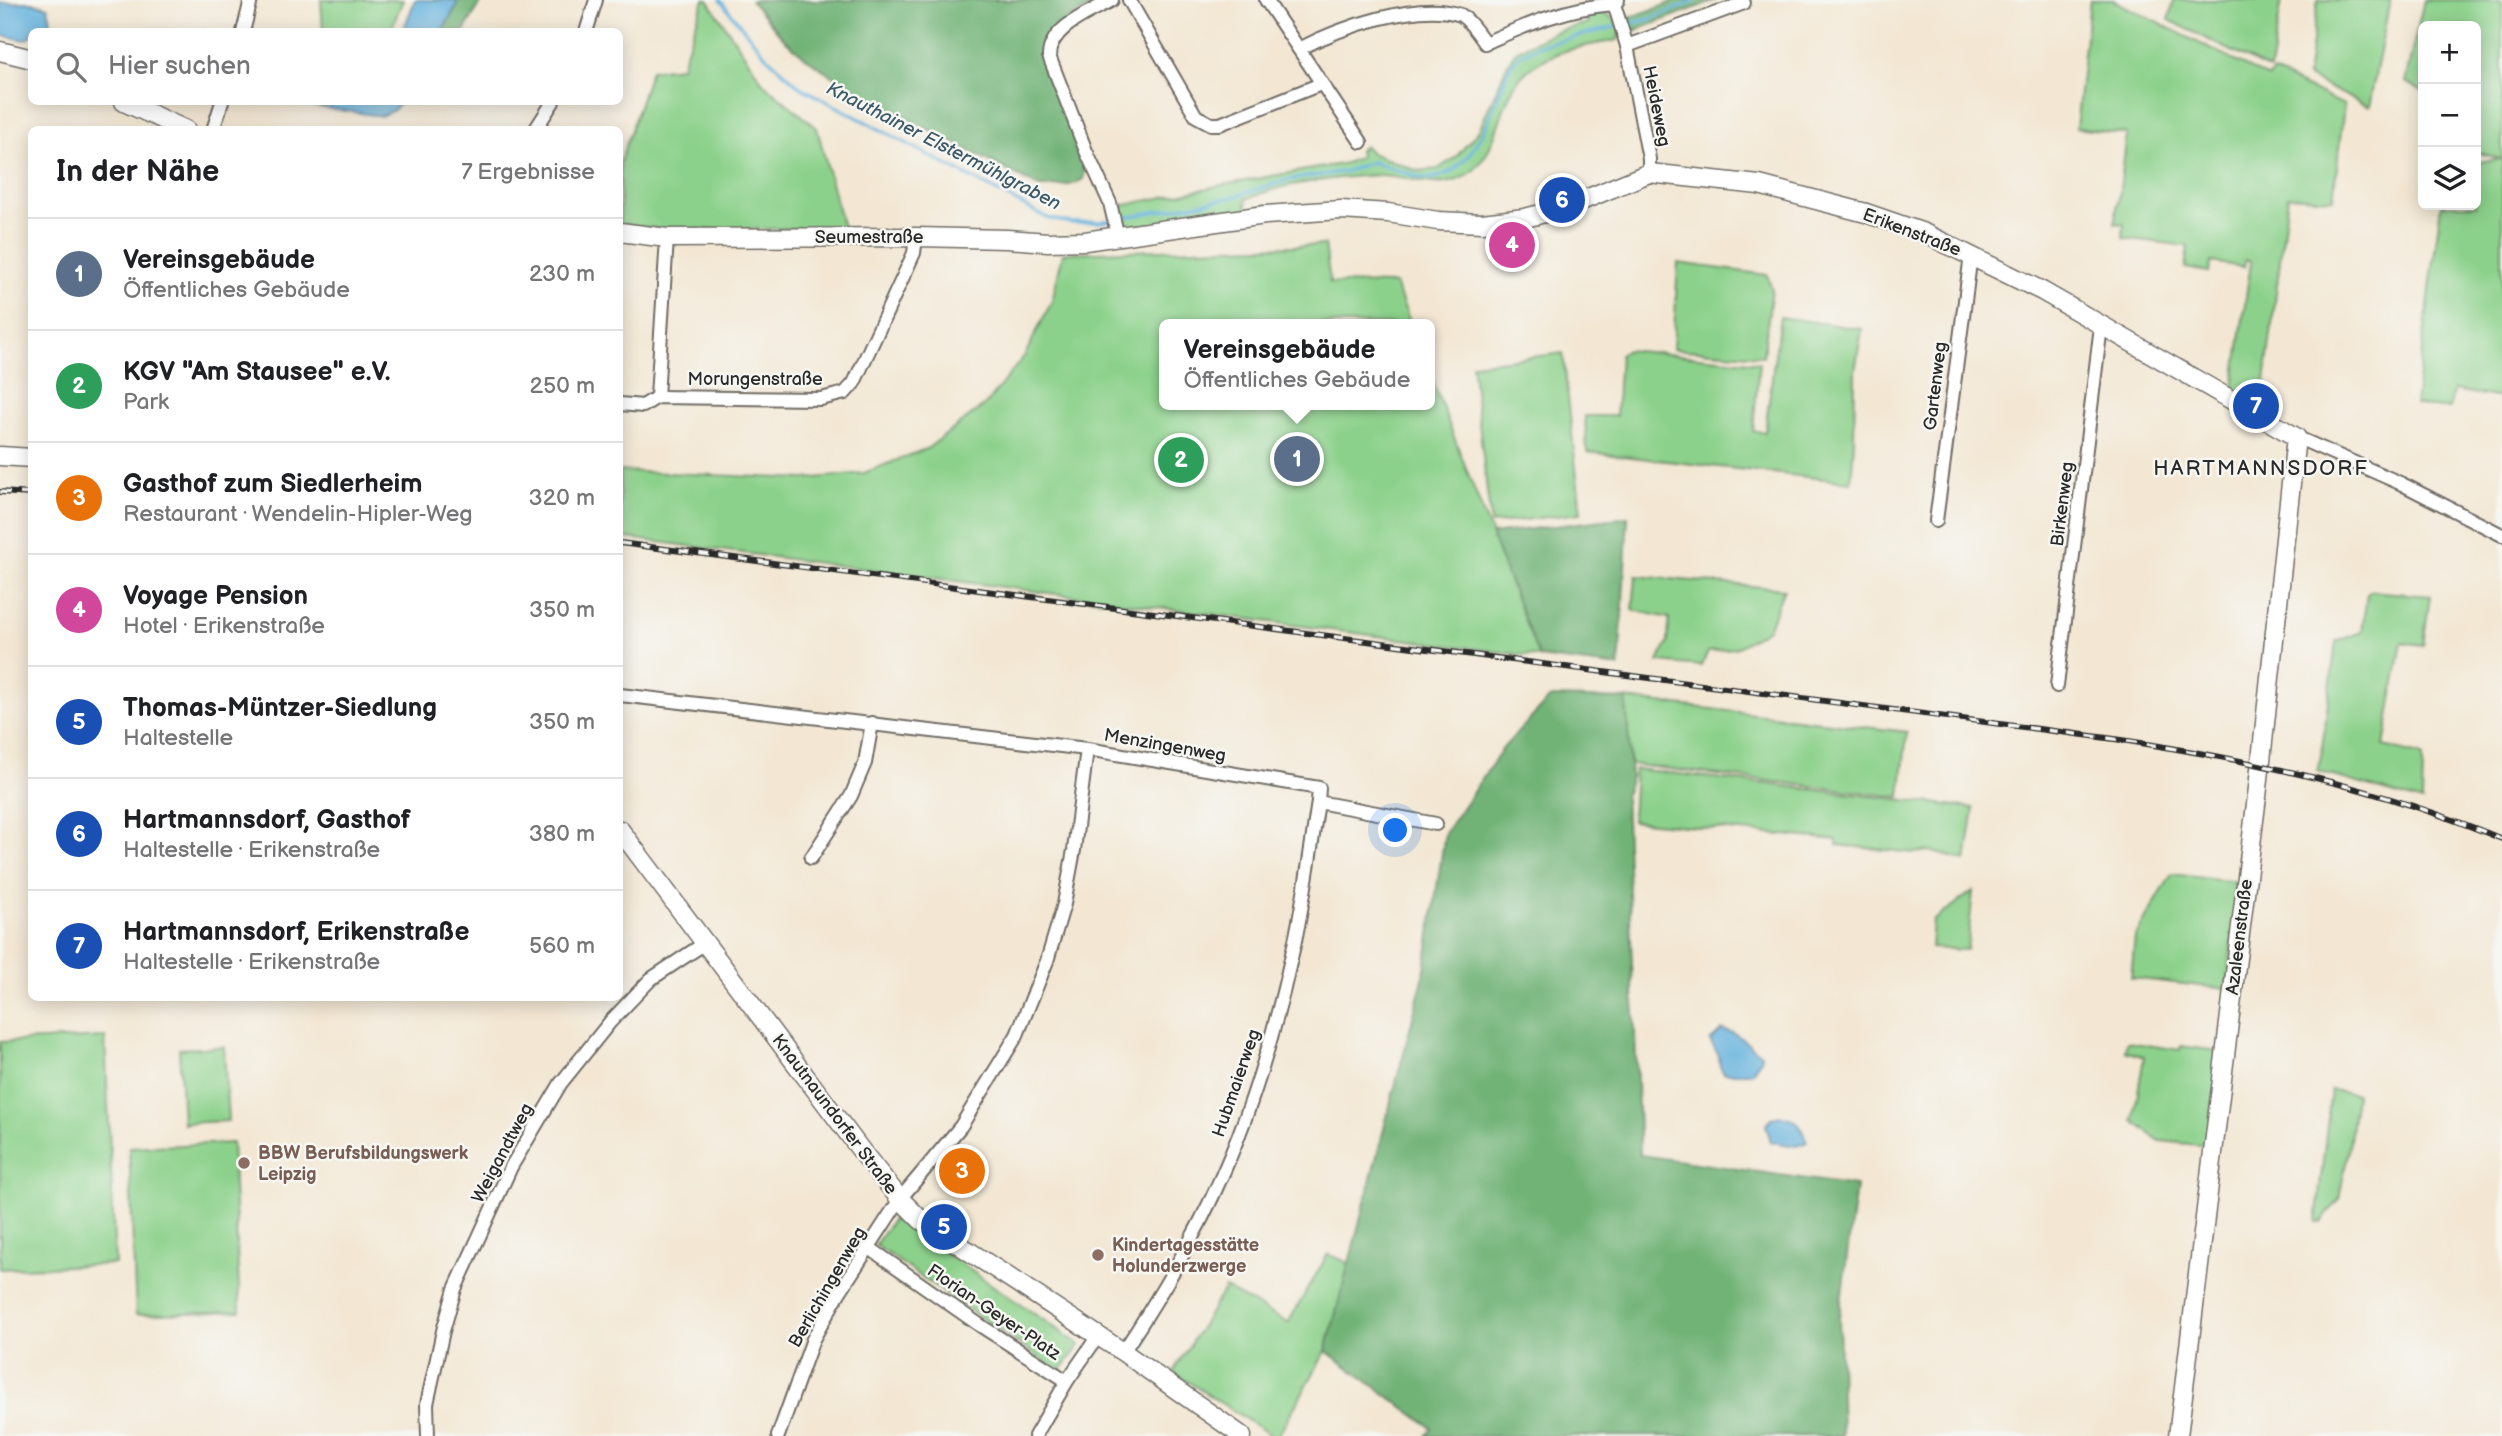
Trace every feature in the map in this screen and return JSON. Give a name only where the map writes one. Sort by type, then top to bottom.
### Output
[{"type":"street","points":[[244,28],[251,0]]},
{"type":"street","points":[[587,28],[596,0]]},
{"type":"street","points":[[1111,0],[1060,31],[1049,47],[1051,65],[1112,210],[1117,231]]},
{"type":"street","points":[[1129,0],[1196,116],[1211,124],[1220,124],[1321,84]]},
{"type":"street","points":[[1266,0],[1361,142]]},
{"type":"street","name":"Heideweg","points":[[1299,49],[1345,24],[1410,5],[1425,3],[1453,10],[1462,16],[1485,43],[1546,17],[1583,6],[1616,2],[1649,159],[1649,173]]},
{"type":"street","name":"Heideweg","points":[[1627,46],[1744,3]]},
{"type":"street","points":[[0,51],[28,58]]},
{"type":"street","points":[[131,105],[177,126]]},
{"type":"street","points":[[214,126],[221,105]]},
{"type":"street","points":[[538,126],[551,105]]},
{"type":"street","name":"Erikenstraße","points":[[1265,215],[1358,211],[1438,221],[1482,223],[1525,218],[1564,208],[1649,173],[1783,190],[1866,213],[1924,233],[1971,255],[2042,291],[2296,437],[2402,484],[2502,535]]},
{"type":"street","name":"Seumestraße","points":[[623,232],[667,238],[916,237],[1048,242],[1117,231],[1265,215]]},
{"type":"street","name":"Morungenstraße","points":[[623,404],[642,406],[657,397],[821,399],[845,393],[854,383],[915,253],[916,237]]},
{"type":"street","points":[[657,397],[667,238]]},
{"type":"street","name":"Gartenweg","points":[[1936,521],[1971,255]]},
{"type":"street","name":"Birkenweg","points":[[2057,686],[2101,326]]},
{"type":"street","name":"Azaleenstraße","points":[[2178,1436],[2258,788],[2296,437]]},
{"type":"street","points":[[0,456],[28,458]]},
{"type":"street","name":"Menzingenweg","points":[[623,695],[1087,749],[1319,789],[1318,802],[1436,824]]},
{"type":"street","points":[[811,858],[852,796],[865,763],[872,723]]},
{"type":"street","name":"Berlichingenweg","points":[[778,1436],[813,1339],[900,1199],[961,1126],[1017,1035],[1047,961],[1064,904],[1087,749]]},
{"type":"street","name":"Hubmaierweg","points":[[1123,1352],[1182,1254],[1224,1171],[1256,1084],[1293,953],[1318,802]]},
{"type":"street","name":"Knautnaundorfer Straße","points":[[623,834],[900,1199],[921,1220],[1123,1352],[1242,1436]]},
{"type":"street","name":"Weigandtweg","points":[[428,1436],[427,1404],[455,1289],[511,1167],[561,1083],[610,1022],[651,979],[705,943]]},
{"type":"street","name":"Florian-Geyer-Platz","points":[[868,1247],[981,1326],[1067,1381]]},
{"type":"street","points":[[1035,1436],[1067,1381],[1098,1336]]},
{"type":"green space","points":[[321,0],[403,0],[392,28],[323,28]]},
{"type":"green space","points":[[456,0],[482,0],[466,28],[444,28],[457,6]]},
{"type":"green space","points":[[704,0],[708,0],[764,84],[817,128],[843,228],[667,230],[623,224],[623,153],[651,70],[681,67]]},
{"type":"green space","points":[[1103,0],[1060,25],[1049,36],[1044,50],[1046,67],[1053,86],[1080,145],[1084,163],[1083,179],[1068,185],[1039,187],[854,91],[785,40],[751,1]]},
{"type":"green space","points":[[1679,0],[1716,0],[1631,32],[1625,19]]},
{"type":"green space","points":[[2090,0],[2113,0],[2269,78],[2274,72],[2344,105],[2333,199],[2288,196],[2262,406],[2233,390],[2251,261],[2245,260],[2244,267],[2211,262],[2209,272],[2185,268],[2188,246],[2123,238],[2124,224],[2114,223],[2127,134],[2076,128]]},
{"type":"green space","points":[[2174,0],[2282,0],[2270,70],[2169,20]]},
{"type":"green space","points":[[2318,0],[2390,0],[2369,107],[2307,77]]},
{"type":"green space","points":[[2424,0],[2502,0],[2502,398],[2453,390],[2450,409],[2415,405],[2440,210],[2481,210],[2481,161],[2501,159],[2481,153],[2481,21],[2419,21]]},
{"type":"green space","points":[[1597,11],[1615,21],[1619,29],[1618,40],[1558,53],[1527,71],[1508,98],[1483,159],[1472,171],[1457,180],[1427,183],[1388,175],[1335,178],[1286,186],[1246,199],[1247,211],[1128,231],[1118,223],[1115,207],[1346,163],[1360,157],[1359,150],[1365,146],[1371,153],[1418,171],[1438,169],[1456,157],[1479,130],[1507,65],[1516,51],[1554,32],[1588,23],[1585,12]]},
{"type":"green space","points":[[2418,26],[2418,88],[2405,82]]},
{"type":"green space","points":[[1325,245],[1330,283],[1395,284],[1409,319],[1159,319],[1159,410],[1435,410],[1435,388],[1539,657],[623,537],[623,471],[805,479],[864,473],[928,448],[985,405],[1025,355],[1052,301],[1063,253]]},
{"type":"green space","points":[[1678,263],[1767,275],[1772,289],[1763,356],[1673,349]]},
{"type":"green space","points":[[1780,317],[1862,329],[1855,371],[1851,482],[1587,452],[1585,416],[1616,416],[1620,354],[1627,350],[1759,363],[1753,431],[1765,432]]},
{"type":"green space","points":[[1563,353],[1581,513],[1491,524],[1472,364]]},
{"type":"green space","points":[[1628,517],[1619,667],[1539,657],[1491,534]]},
{"type":"green space","points":[[1636,576],[1784,589],[1768,629],[1738,647],[1708,652],[1701,666],[1658,662],[1668,642],[1669,618],[1633,610]]},
{"type":"green space","points":[[2371,591],[2430,596],[2423,645],[2402,642],[2384,746],[2423,756],[2422,802],[2317,771],[2336,642],[2362,632],[2367,594]]},
{"type":"green space","points":[[1551,697],[1626,699],[1631,777],[1625,795],[1640,1155],[1856,1186],[1839,1317],[1842,1436],[1426,1436],[1432,1428],[1326,1351],[1424,975],[1445,833],[1504,747]]},
{"type":"green space","points":[[1626,699],[1907,732],[1900,797],[1630,764]]},
{"type":"green space","points":[[1635,769],[1974,808],[1966,861],[1929,851],[1915,853],[1837,845],[1837,840],[1632,821]]},
{"type":"green space","points":[[2172,874],[2235,882],[2234,890],[2237,893],[2227,989],[2131,978],[2135,937]]},
{"type":"green space","points":[[1973,891],[1967,950],[1931,948],[1933,921]]},
{"type":"green space","points":[[105,1037],[115,1264],[0,1269],[0,1042]]},
{"type":"green space","points":[[2127,1042],[2180,1050],[2181,1046],[2220,1051],[2208,1146],[2160,1141],[2133,1121],[2144,1057],[2125,1051]]},
{"type":"green space","points":[[224,1047],[228,1121],[183,1123],[179,1049]]},
{"type":"green space","points":[[2331,1090],[2356,1094],[2339,1199],[2321,1223],[2316,1222]]},
{"type":"green space","points":[[232,1143],[240,1311],[136,1315],[129,1147]]},
{"type":"green space","points":[[895,1216],[1080,1345],[1062,1369],[1054,1368],[875,1245]]},
{"type":"green space","points":[[1328,1254],[1349,1263],[1326,1351],[1278,1436],[1272,1436],[1173,1372],[1225,1288],[1288,1323]]},
{"type":"water","points":[[415,0],[456,0],[457,5],[444,28],[404,28]]},
{"type":"water","points":[[31,2],[48,7],[51,21],[47,28],[28,28],[28,38],[24,40],[0,35],[0,3]]},
{"type":"water","points":[[302,105],[398,105],[381,116]]},
{"type":"water","points":[[1722,1030],[1734,1033],[1761,1054],[1762,1058],[1751,1073],[1724,1073],[1720,1067],[1719,1056],[1710,1041]]},
{"type":"water","points":[[1781,1116],[1796,1121],[1807,1142],[1797,1146],[1771,1142],[1766,1125],[1772,1118]]},
{"type":"waterway","name":"Knauthainer Elstermühlgraben","points":[[720,0],[765,55],[800,87],[1047,218],[1071,223],[1100,222],[1233,197],[1287,180],[1347,171],[1372,162],[1422,178],[1434,178],[1453,171],[1469,155],[1484,131],[1509,68],[1518,56],[1538,46],[1618,26]]},
{"type":"waterway","name":"Knauthainer Elstermühlgraben","points":[[1624,25],[1650,19],[1697,0]]},
{"type":"railway","points":[[0,492],[28,494]]},
{"type":"railway","points":[[623,543],[2122,740],[2315,778],[2409,805],[2502,839]]},
{"type":"place","name":"Hartmannsdorf, Gasthof","points":[[1562,200]]},
{"type":"place","name":"Voyage Pension","points":[[1512,245]]},
{"type":"place","name":"Hartmannsdorf, Erikenstraße","points":[[2256,406]]},
{"type":"place","name":"Vereinsgebäude","points":[[1297,459]]},
{"type":"place","name":"KGV \"Am Stausee\" e.V.","points":[[1181,460]]},
{"type":"place","name":"BBW Berufsbildungswerk Leipzig","points":[[244,1163]]},
{"type":"place","name":"Gasthof zum Siedlerheim","points":[[962,1171]]},
{"type":"place","name":"Thomas-Müntzer-Siedlung","points":[[944,1227]]},
{"type":"place","name":"Kindertagesstätte Holunderzwerge","points":[[1098,1255]]},
{"type":"district","name":"HARTMANNSDORF","points":[[2261,468]]}]
